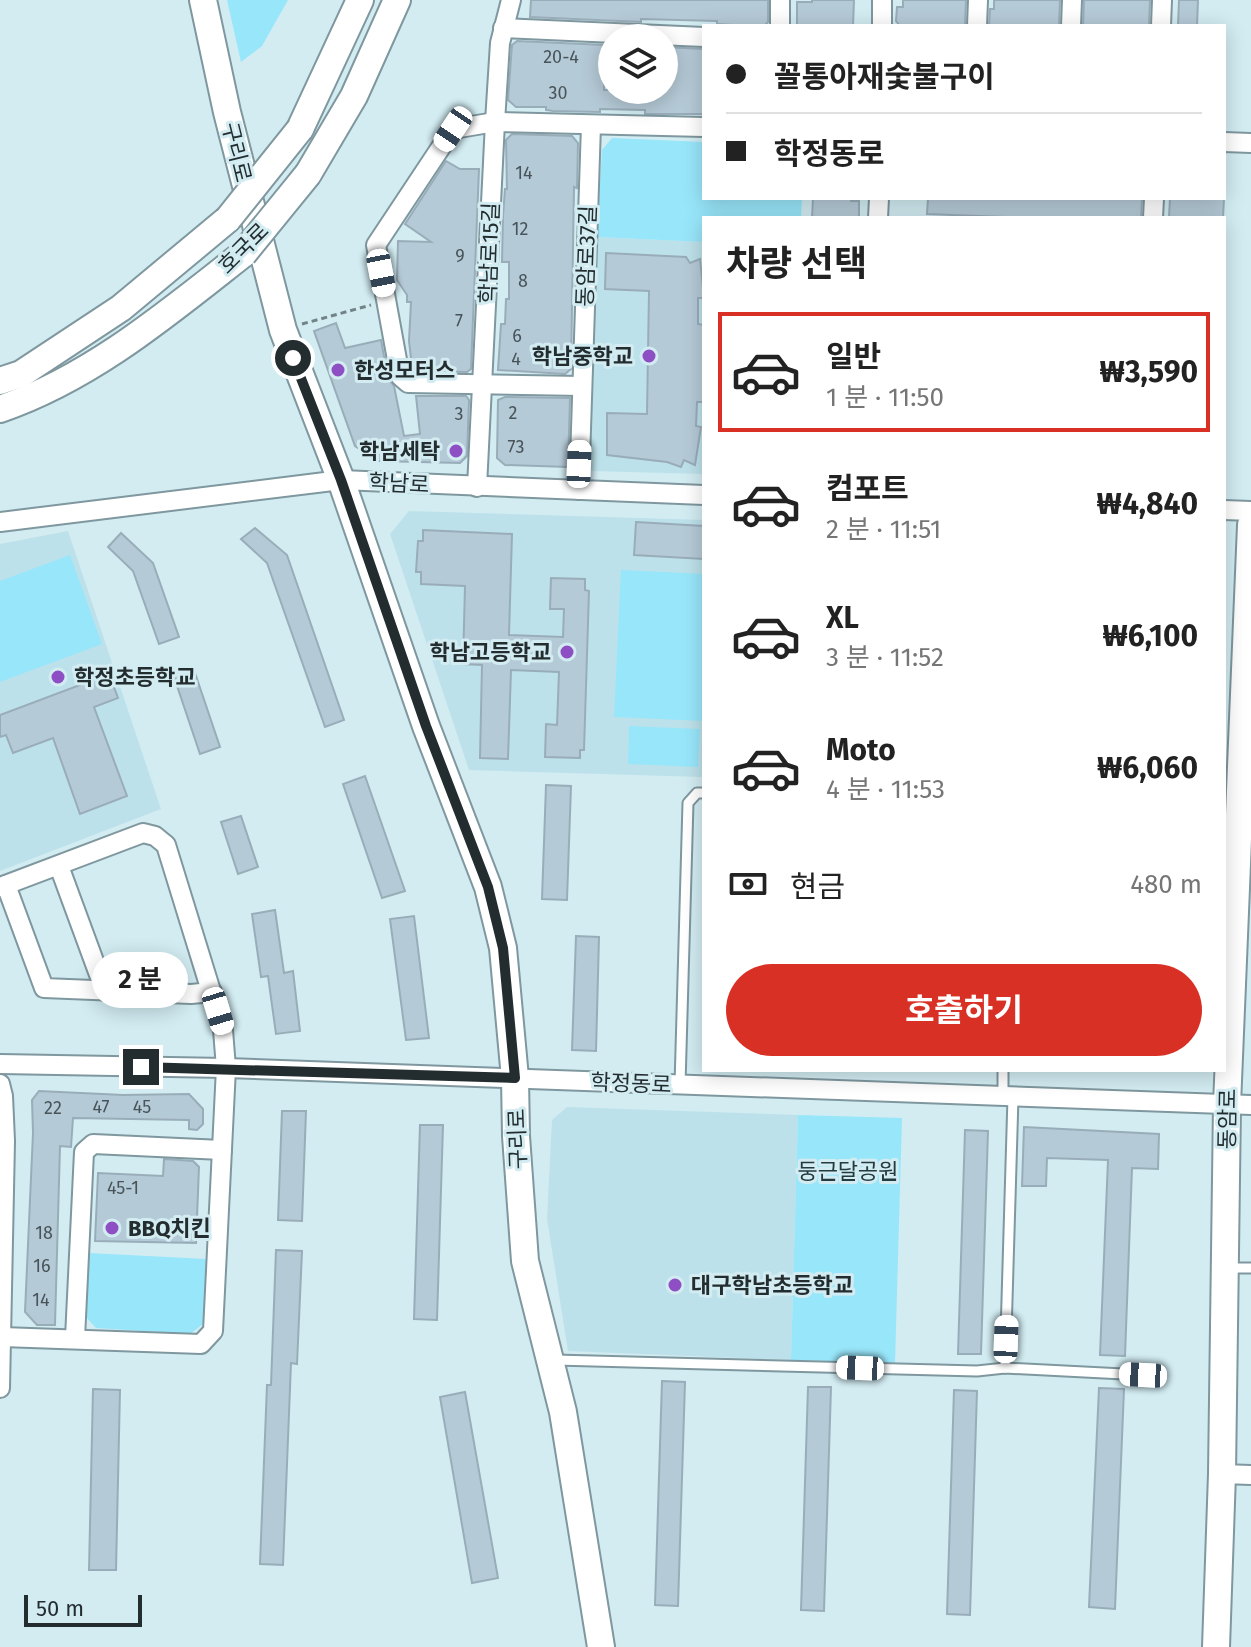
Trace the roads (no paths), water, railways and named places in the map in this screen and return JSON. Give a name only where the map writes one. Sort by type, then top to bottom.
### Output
[{"type":"main road","name":"구리로","points":[[203,0],[227,112],[283,330],[341,480],[426,726],[488,887],[503,948],[515,1078],[525,1261],[563,1412],[601,1647]]},
{"type":"main road","name":"호국로","points":[[0,381],[21,374],[121,308],[228,219],[300,129],[360,0]]},
{"type":"main road","name":"호국로","points":[[0,409],[36,397],[145,331],[243,254],[308,174],[354,96],[397,0]]},
{"type":"main road","points":[[354,96],[412,0]]},
{"type":"main road","name":"동암로","points":[[1216,1647],[1222,1474],[1238,1268],[1251,525]]},
{"type":"street","name":"학남로15길","points":[[477,487],[495,122],[503,28],[511,0]]},
{"type":"street","points":[[780,0],[780,24]]},
{"type":"street","points":[[882,0],[882,24]]},
{"type":"street","points":[[977,24],[978,0]]},
{"type":"street","points":[[1071,24],[1072,0]]},
{"type":"street","points":[[1161,24],[1162,0]]},
{"type":"street","points":[[503,28],[702,37]]},
{"type":"street","points":[[582,386],[408,383],[400,376],[376,245],[453,129],[495,122],[702,127]]},
{"type":"street","name":"동암로37길","points":[[579,490],[591,125]]},
{"type":"street","points":[[1226,142],[1251,143]]},
{"type":"street","name":"학남로","points":[[0,522],[341,480],[702,495]]},
{"type":"street","points":[[1226,510],[1251,511]]},
{"type":"street","points":[[2,1337],[201,1344],[213,1331],[226,1068],[223,1030],[212,992],[166,845],[155,836],[143,833],[3,886],[44,988],[191,994],[212,992]]},
{"type":"street","points":[[59,866],[105,991]]},
{"type":"street","name":"학정동로","points":[[0,1064],[226,1068],[1239,1105]]},
{"type":"street","points":[[0,1084],[5,1141],[0,1388]]},
{"type":"street","points":[[75,1338],[84,1152],[93,1144],[222,1150]]},
{"type":"street","points":[[1222,1474],[1251,1475]]},
{"type":"lane","points":[[680,1085],[688,803],[697,793],[702,793]]},
{"type":"lane","points":[[1003,1072],[1008,1096],[1005,1368]]},
{"type":"lane","points":[[549,1360],[977,1371],[1005,1368],[1143,1375]]},
{"type":"place","name":"학남중학교","points":[[649,356]]},
{"type":"place","name":"한성모터스","points":[[338,370]]},
{"type":"place","name":"학남세탁","points":[[456,451]]},
{"type":"place","name":"학남고등학교","points":[[567,652]]},
{"type":"place","name":"학정초등학교","points":[[58,677]]},
{"type":"place","name":"BBQ치킨","points":[[112,1228]]},
{"type":"place","name":"대구학남초등학교","points":[[675,1285]]},
{"type":"park label","name":"둥근달공원","points":[[848,1171]]}]
